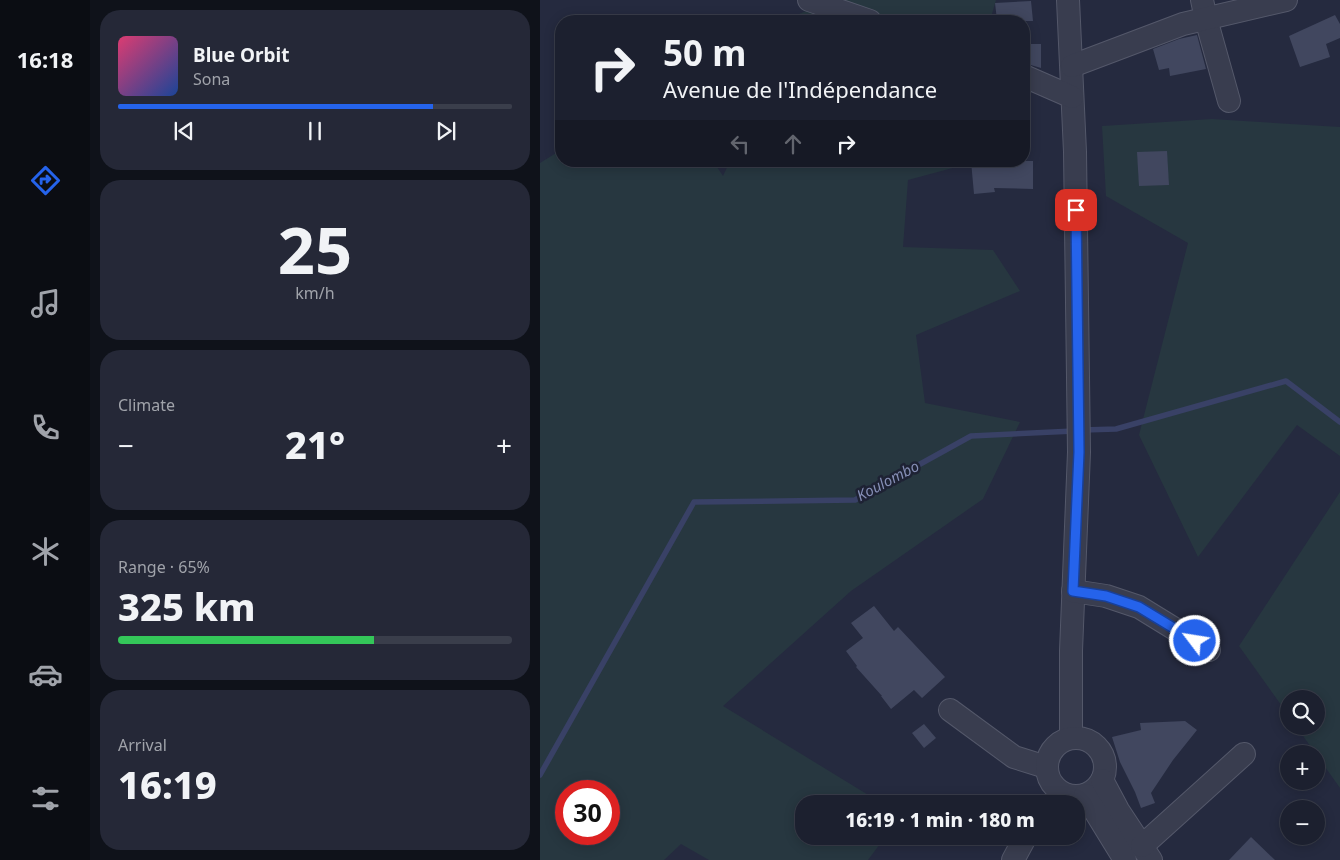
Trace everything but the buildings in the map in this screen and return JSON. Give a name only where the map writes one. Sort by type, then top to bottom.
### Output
[{"type":"street","points":[[809,0],[853,15]]},
{"type":"street","points":[[1068,0],[1075,152],[1079,452],[1073,591],[1071,738]]},
{"type":"street","points":[[1072,66],[1183,24],[1204,9],[1286,0]]},
{"type":"street","points":[[1204,9],[1229,102]]},
{"type":"street","points":[[1030,79],[1072,97]]},
{"type":"street","points":[[1073,591],[1106,596],[1139,607],[1209,650]]},
{"type":"street","points":[[950,710],[1014,757],[1048,786],[1072,796],[1086,795],[1098,786],[1102,780],[1105,764],[1099,750],[1086,740],[1079,738],[1064,740],[1053,748],[1047,760],[1048,786]]},
{"type":"street","points":[[1139,855],[1244,754]]},
{"type":"street","points":[[1102,780],[1139,855]]},
{"type":"street","points":[[1086,795],[1139,855]]},
{"type":"street","points":[[1013,860],[1021,845]]},
{"type":"shaded area","points":[[831,0],[996,0],[992,15],[799,14]]},
{"type":"shaded area","points":[[1212,119],[1340,127],[1340,456],[1297,425],[1198,557],[1139,435],[1188,243],[1106,196],[1102,126]]},
{"type":"shaded area","points":[[555,154],[555,167],[717,167],[723,176],[727,167],[956,167],[908,180],[903,247],[993,250],[1020,291],[916,335],[925,403],[1020,422],[983,499],[851,591],[723,706],[868,795],[795,795],[795,845],[879,845],[868,860],[709,860],[681,844],[664,860],[540,860],[540,163]]},
{"type":"shaded area","points":[[1340,492],[1340,788],[1325,767],[1325,745],[1309,745],[1302,735],[1325,735],[1325,690],[1280,690],[1280,703],[1239,646]]},
{"type":"waterway","name":"Koulombo","points":[[1083,430],[1116,429],[1286,381],[1340,422]]},
{"type":"waterway","name":"Koulombo","points":[[540,775],[694,502],[855,500],[971,436],[1074,431]]},
{"type":"route","points":[[1076,210],[1079,452],[1073,591],[1106,596],[1139,607],[1195,641]]}]
